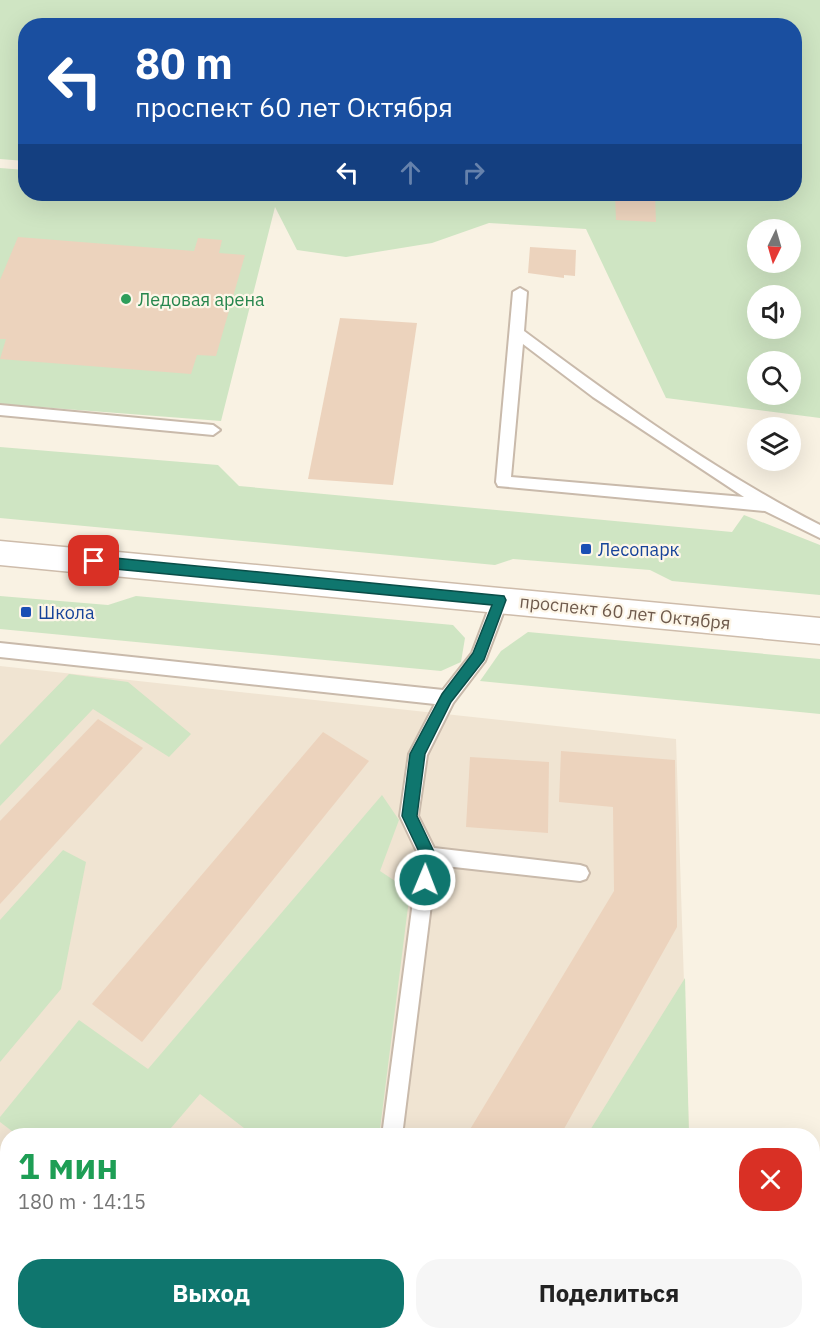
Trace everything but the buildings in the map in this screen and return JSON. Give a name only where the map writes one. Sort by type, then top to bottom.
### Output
[{"type":"main road","name":"проспект 60 лет Октября","points":[[0,553],[820,631]]},
{"type":"lane","points":[[520,292],[503,482],[767,505]]},
{"type":"lane","points":[[517,333],[598,393],[767,505],[820,532]]},
{"type":"lane","points":[[0,410],[213,430]]},
{"type":"lane","points":[[393,1128],[428,856],[410,816],[418,754],[447,698],[479,656],[500,600]]},
{"type":"lane","points":[[0,651],[447,698]]},
{"type":"lane","points":[[428,856],[580,873]]},
{"type":"shaded area","points":[[0,666],[676,739],[689,1128],[0,1128]]},
{"type":"green space","points":[[0,0],[820,0],[820,418],[666,398],[586,229],[489,223],[432,243],[346,257],[297,250],[275,207],[221,421],[0,404],[0,168],[18,169],[18,201],[802,201],[802,18],[18,18],[18,160],[0,159]]},
{"type":"green space","points":[[0,447],[218,465],[239,486],[732,532],[744,515],[820,545],[820,595],[672,581],[650,570],[513,559],[495,565],[0,518]]},
{"type":"green space","points":[[0,596],[108,605],[136,596],[453,625],[465,638],[461,662],[441,671],[0,629]]},
{"type":"green space","points":[[528,632],[820,659],[820,714],[480,681],[501,651]]},
{"type":"green space","points":[[69,674],[128,682],[191,734],[169,757],[93,709],[0,806],[0,745]]},
{"type":"green space","points":[[382,795],[399,820],[380,871],[410,891],[380,1128],[244,1128],[200,1094],[171,1128],[8,1128],[0,1122],[0,1117],[79,1020],[148,1069]]},
{"type":"green space","points":[[63,850],[86,862],[61,989],[0,1062],[0,920]]},
{"type":"green space","points":[[685,978],[689,1128],[591,1128]]},
{"type":"place","name":"Ледовая арена","points":[[126,299]]},
{"type":"place","name":"Лесопарк","points":[[586,549]]},
{"type":"place","name":"Школа","points":[[26,612]]},
{"type":"route","points":[[94,561],[500,600],[479,656],[447,698],[418,754],[410,816],[428,856],[425,880]]}]
